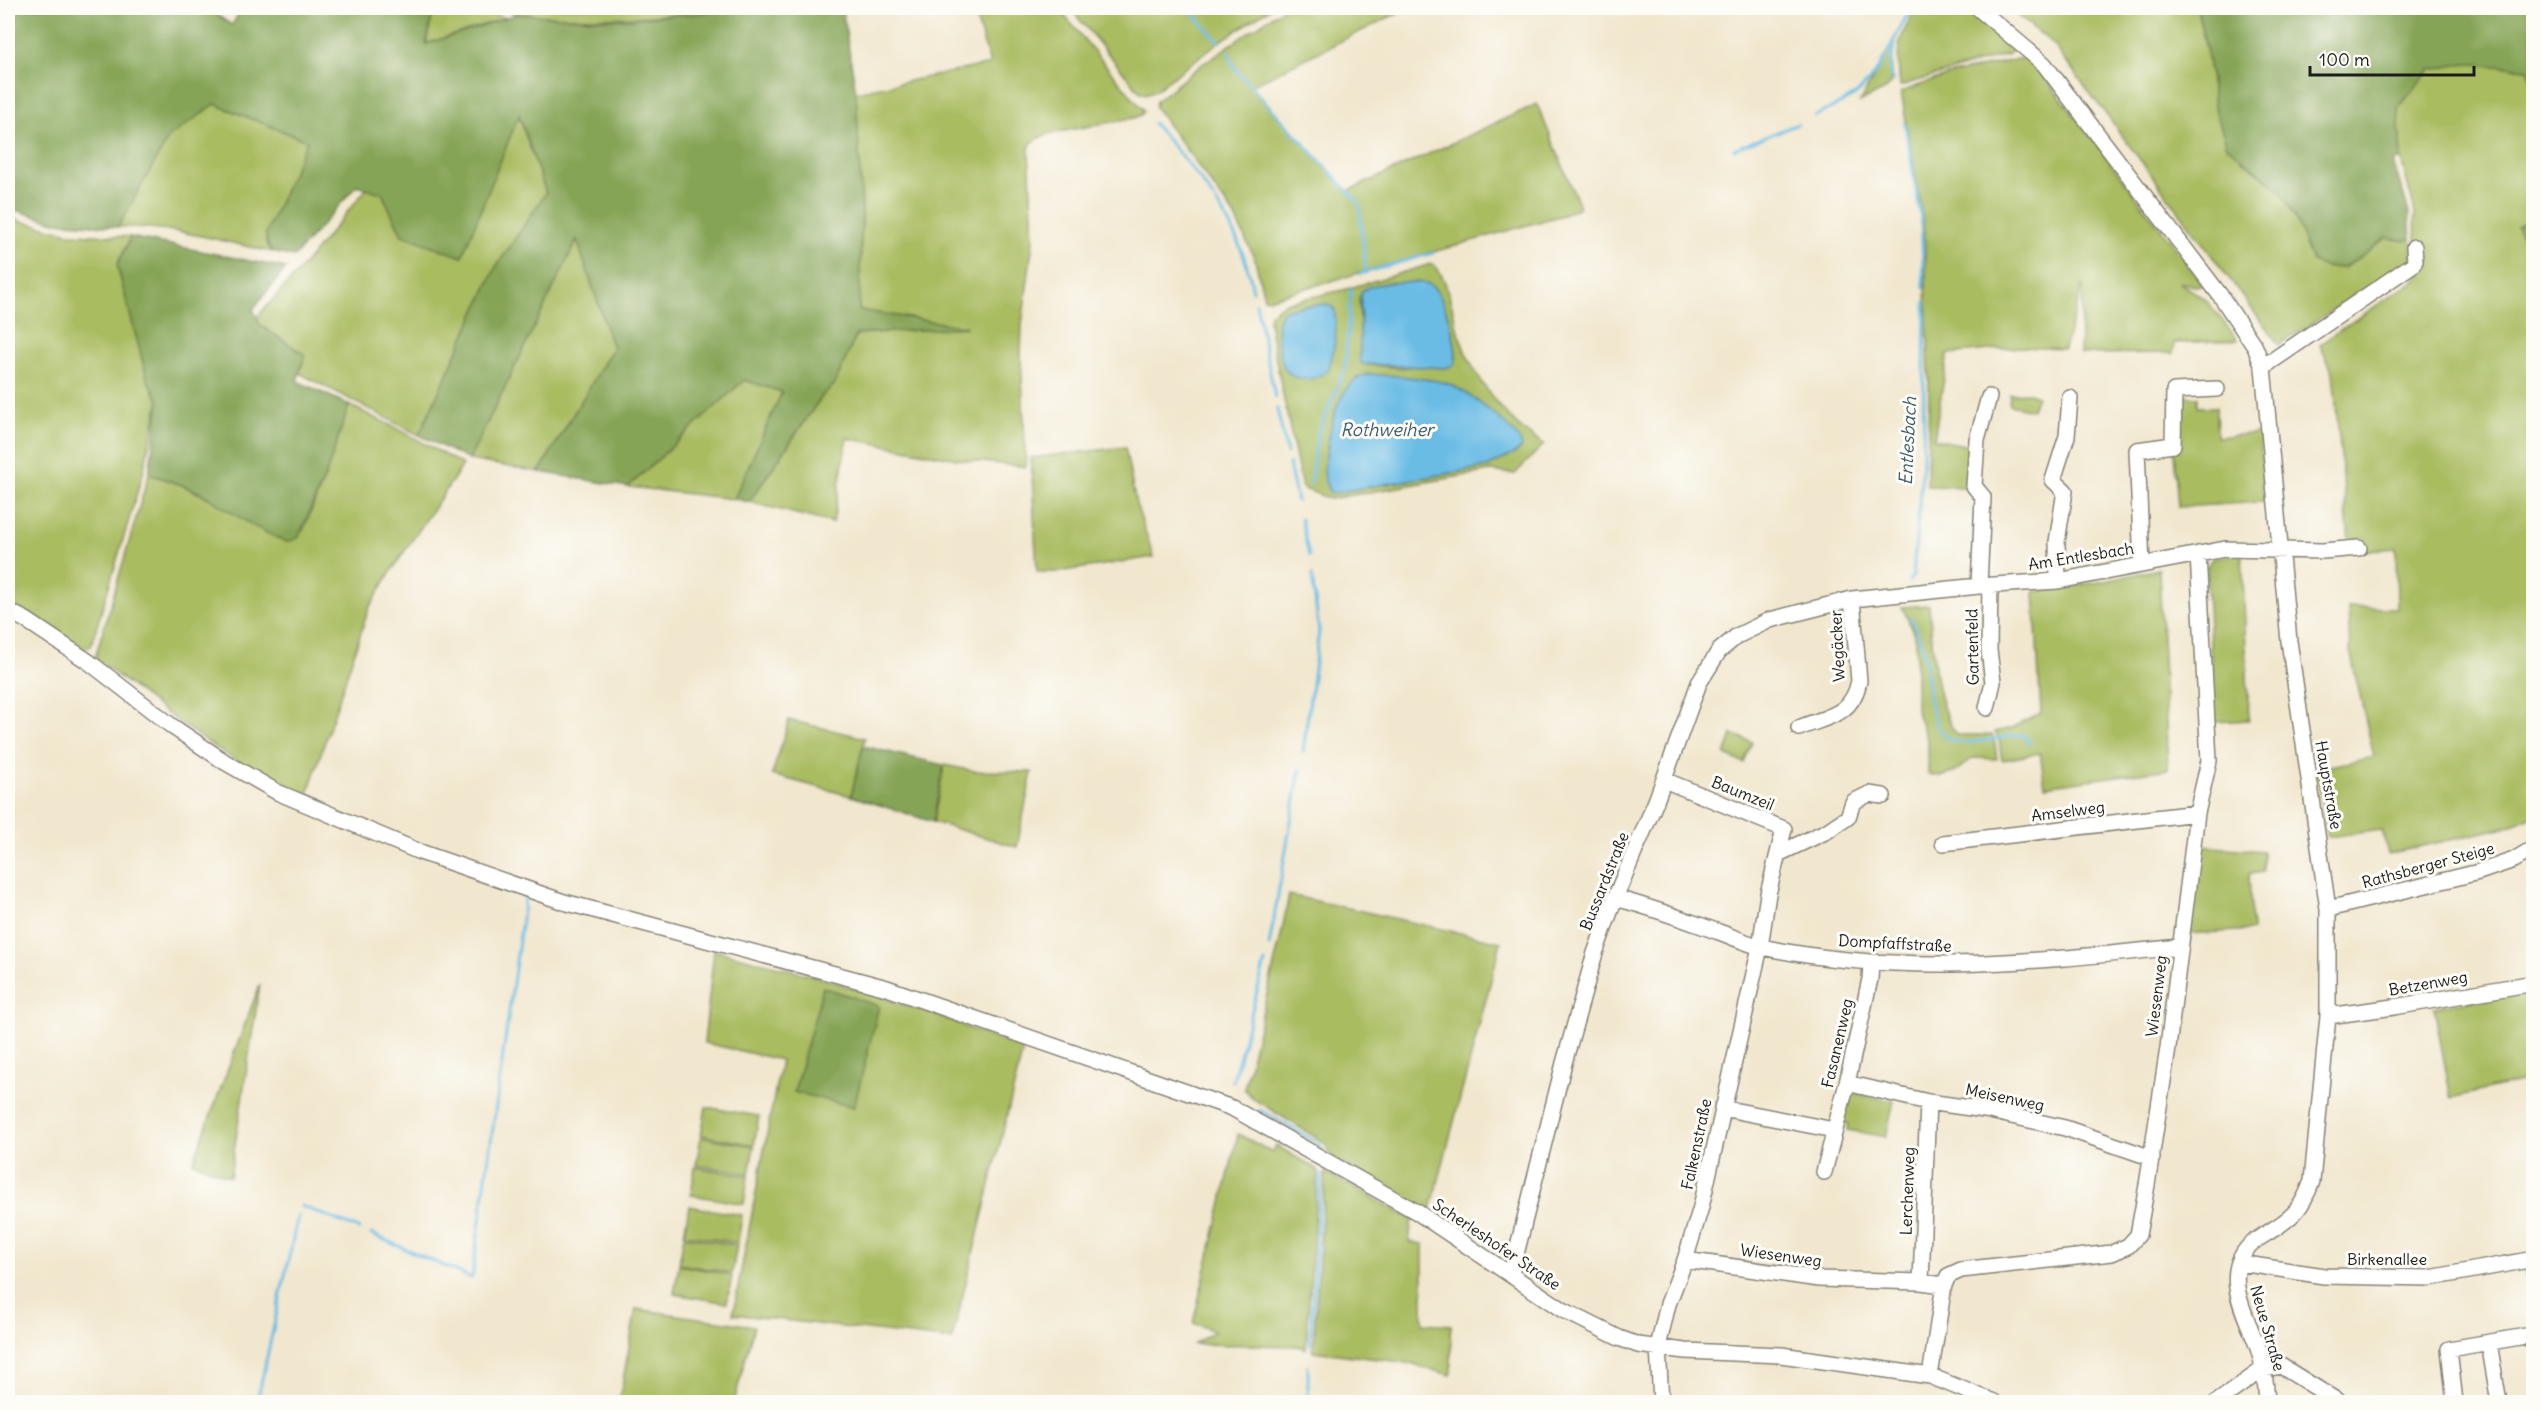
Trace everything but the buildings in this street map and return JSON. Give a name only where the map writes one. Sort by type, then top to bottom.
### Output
[{"type":"street","name":"Hauptstraße","points":[[1978,8],[2044,64],[2220,295],[2254,346],[2264,367],[2279,551],[2298,711],[2328,909],[2328,1016],[2315,1163],[2305,1200],[2288,1220],[2252,1243],[2240,1263]]},
{"type":"street","points":[[2264,367],[2412,265],[2415,261],[2414,246]]},
{"type":"street","points":[[2142,565],[2137,450],[2173,445],[2174,392],[2217,389]]},
{"type":"street","name":"Gartenfeld","points":[[1987,708],[1994,682],[1984,586],[1983,497],[1974,486],[1977,440],[1989,397]]},
{"type":"street","points":[[2058,581],[2057,542],[2065,491],[2053,480],[2067,436],[2070,398]]},
{"type":"street","name":"Am Entlesbach","points":[[1852,599],[2058,581],[2198,554],[2251,548],[2279,551],[2324,551],[2359,548]]},
{"type":"street","name":"Wiesenweg","points":[[1685,1260],[1819,1279],[1922,1282],[1944,1285],[1948,1276],[1961,1270],[2112,1253],[2128,1246],[2138,1235],[2152,1158],[2197,813],[2209,761],[2198,554]]},
{"type":"street","name":"Wegäcker","points":[[1799,728],[1833,716],[1849,706],[1856,694],[1860,681],[1852,599]]},
{"type":"street","name":"Bussardstraße","points":[[1511,1274],[1590,968],[1615,898],[1664,780],[1699,683],[1719,651],[1737,636],[1770,620],[1852,599]]},
{"type":"street","name":"Scherleshofer Straße","points":[[8,611],[26,620],[89,662],[173,727],[225,762],[277,792],[348,824],[420,852],[564,902],[887,988],[1232,1108],[1417,1212],[1563,1310],[1638,1345],[1685,1351],[1781,1355],[1930,1376],[1994,1402]]},
{"type":"street","name":"Baumzeil","points":[[1664,780],[1784,829],[1768,894],[1760,947]]},
{"type":"street","points":[[1778,854],[1829,835],[1848,817],[1853,802],[1869,794],[1883,796]]},
{"type":"street","points":[[1839,802],[1848,817]]},
{"type":"street","name":"Amselweg","points":[[1943,843],[2197,813]]},
{"type":"street","name":"Rathsberger Steige","points":[[2328,909],[2479,872],[2514,860],[2534,848]]},
{"type":"street","name":"Dompfaffstraße","points":[[1615,898],[1641,904],[1760,947],[1871,963],[2003,964],[2180,947]]},
{"type":"street","name":"Falkenstraße","points":[[1658,1347],[1668,1304],[1685,1260],[1703,1196],[1760,947]]},
{"type":"street","name":"Fasanenweg","points":[[1824,1172],[1847,1083],[1870,979],[1871,963]]},
{"type":"street","name":"Betzenweg","points":[[2328,1016],[2534,983]]},
{"type":"street","name":"Meisenweg","points":[[1847,1083],[1928,1102],[1985,1110],[2065,1128],[2152,1158]]},
{"type":"street","name":"Lerchenweg","points":[[1922,1282],[1928,1102]]},
{"type":"street","points":[[1722,1108],[1834,1130]]},
{"type":"street","name":"Birkenallee","points":[[2240,1263],[2324,1276],[2430,1278],[2534,1259]]},
{"type":"street","name":"Neue Straße","points":[[2240,1263],[2236,1284],[2238,1298],[2258,1349],[2267,1402]]},
{"type":"street","points":[[1930,1376],[1944,1285]]},
{"type":"street","points":[[2456,1402],[2449,1349],[2532,1335],[2534,1345]]},
{"type":"street","points":[[2489,1343],[2499,1402]]},
{"type":"street","points":[[1658,1347],[1661,1402]]},
{"type":"street","points":[[2217,1402],[2263,1369],[2281,1366],[2339,1402]]},
{"type":"green space","points":[[8,8],[207,8],[232,25],[242,8],[434,8],[426,44],[517,14],[629,19],[762,8],[842,8],[856,92],[862,211],[859,310],[967,327],[857,334],[834,385],[822,396],[749,502],[734,499],[782,392],[744,380],[628,487],[539,472],[613,348],[577,240],[469,460],[419,435],[496,267],[546,193],[519,115],[462,257],[402,235],[382,193],[357,185],[294,257],[273,251],[266,240],[266,233],[307,141],[215,104],[169,137],[118,227],[55,222],[8,208]]},
{"type":"green space","points":[[434,8],[471,8],[507,18],[425,44]]},
{"type":"green space","points":[[483,8],[761,8],[657,16],[587,18],[553,17]]},
{"type":"green space","points":[[969,8],[1058,8],[1144,111],[1134,118],[1047,134],[1032,142],[1029,148],[1033,241],[1022,325],[1021,355],[1026,467],[957,459],[847,438],[833,523],[749,502],[822,396],[834,385],[857,334],[963,327],[859,310],[862,211],[856,92],[990,64],[975,15]]},
{"type":"green space","points":[[1070,8],[1271,8],[1219,42],[1156,90],[1145,94],[1139,91]]},
{"type":"green space","points":[[1284,8],[1408,8],[1250,86],[1348,191],[1537,104],[1580,207],[1563,215],[1268,299],[1264,298],[1255,259],[1234,215],[1155,107],[1156,101],[1201,65]]},
{"type":"green space","points":[[1916,8],[1961,8],[2013,46],[2013,49],[2008,54],[1900,86],[1899,45]]},
{"type":"green space","points":[[2009,8],[2197,8],[2208,57],[2214,105],[2242,160],[2281,190],[2296,220],[2345,268],[2388,237],[2404,241],[2411,238],[2413,258],[2279,345],[2054,45]]},
{"type":"green space","points":[[2197,8],[2533,8],[2533,81],[2528,69],[2465,63],[2430,70],[2398,108],[2401,159],[2393,162],[2409,213],[2411,238],[2404,241],[2387,237],[2352,263],[2334,268],[2324,267],[2312,262],[2296,220],[2281,191],[2227,146],[2214,105],[2208,57]]},
{"type":"green space","points":[[1895,37],[1890,85],[1860,102]]},
{"type":"green space","points":[[2027,57],[2204,285],[2195,286],[2179,282],[2205,299],[2238,340],[2174,343],[2173,353],[2080,354],[2083,284],[2064,349],[2020,347],[1948,354],[1934,439],[1970,446],[1965,487],[1927,486],[1929,383],[1923,221],[1901,92],[1948,75]]},
{"type":"green space","points":[[2465,63],[2528,69],[2534,81],[2533,218],[2516,226],[2534,257],[2534,459],[2531,461],[2534,466],[2533,816],[2510,826],[2388,854],[2382,830],[2328,837],[2316,769],[2374,757],[2350,651],[2348,607],[2397,608],[2396,548],[2361,551],[2360,541],[2349,542],[2333,373],[2320,345],[2420,277],[2415,212],[2401,159],[2398,108],[2430,70]]},
{"type":"green space","points":[[215,104],[307,141],[266,233],[266,244],[272,252],[175,231],[118,227],[169,136]]},
{"type":"green space","points":[[518,114],[546,193],[496,267],[419,435],[299,373],[305,355],[260,325],[257,317],[298,272],[367,188],[382,193],[402,235]]},
{"type":"green space","points":[[8,218],[73,234],[131,237],[117,265],[148,381],[159,400],[143,473],[91,646],[84,649],[39,618],[8,603]]},
{"type":"green space","points":[[2533,218],[2533,257],[2516,226]]},
{"type":"green space","points":[[131,237],[286,268],[253,309],[260,325],[305,355],[297,381],[349,405],[326,474],[298,538],[287,542],[275,537],[196,491],[149,474],[159,400],[148,381],[117,265]]},
{"type":"green space","points":[[577,239],[613,348],[539,472],[469,460]]},
{"type":"green space","points":[[1431,264],[1437,268],[1446,284],[1465,351],[1482,382],[1492,397],[1517,424],[1544,444],[1515,474],[1490,471],[1330,499],[1302,488],[1277,365],[1269,321],[1270,314],[1285,303],[1343,290]],"holes":[[[1417,282],[1430,285],[1440,298],[1452,332],[1456,360],[1401,368],[1362,364],[1359,297],[1376,286]],[[1357,377],[1520,450],[1487,467],[1333,493],[1329,491],[1326,478],[1327,448],[1342,401]]]},
{"type":"green space","points":[[744,380],[782,392],[734,499],[628,487]]},
{"type":"green space","points":[[2029,393],[2037,396],[2032,410],[2009,405],[2010,394]]},
{"type":"green space","points":[[2185,396],[2198,397],[2198,407],[2216,407],[2217,437],[2260,433],[2264,502],[2178,507],[2174,451],[2181,402]]},
{"type":"green space","points":[[349,405],[463,465],[369,608],[307,796],[250,769],[223,752],[170,716],[95,658],[149,474],[303,531],[326,474]]},
{"type":"green space","points":[[1125,447],[1136,504],[1154,557],[1058,572],[1037,572],[1031,458]]},
{"type":"green space","points":[[2242,554],[2249,720],[2214,722],[2206,569],[2212,558]]},
{"type":"green space","points":[[2159,569],[2168,769],[2045,786],[2040,753],[2002,760],[1995,732],[2012,728],[2041,713],[2034,592],[2106,581]]},
{"type":"green space","points":[[1929,605],[1936,673],[1943,707],[1949,722],[1957,735],[1992,735],[1997,759],[1973,758],[1952,773],[1941,776],[1928,774],[1928,743],[1916,709],[1916,641],[1902,607]]},
{"type":"green space","points":[[789,720],[865,738],[851,796],[772,775]]},
{"type":"green space","points":[[1732,734],[1752,742],[1744,763],[1725,755]]},
{"type":"green space","points":[[863,746],[944,765],[933,822],[851,796]]},
{"type":"green space","points":[[944,765],[974,771],[1032,772],[1017,847],[933,822]]},
{"type":"green space","points":[[2200,846],[2263,851],[2263,872],[2249,874],[2252,930],[2188,934]]},
{"type":"green space","points":[[1289,895],[1501,942],[1430,1213],[1337,1160],[1329,1153],[1325,1143],[1255,1100],[1244,1089]]},
{"type":"green space","points":[[714,950],[825,979],[944,1018],[1023,1050],[952,1340],[733,1314],[781,1060],[704,1043]]},
{"type":"green space","points":[[260,984],[230,1177],[193,1162]]},
{"type":"green space","points":[[823,987],[879,1006],[854,1107],[794,1092]]},
{"type":"green space","points":[[2533,989],[2533,1079],[2451,1098],[2434,1007]]},
{"type":"green space","points":[[1851,1093],[1894,1101],[1886,1137],[1847,1130],[1848,1124],[1841,1122]]},
{"type":"green space","points":[[706,1107],[759,1116],[754,1145],[701,1135]]},
{"type":"green space","points":[[1238,1134],[1272,1152],[1276,1145],[1318,1170],[1306,1349],[1297,1346],[1194,1344],[1215,1331],[1193,1323]]},
{"type":"green space","points":[[701,1137],[754,1146],[749,1174],[696,1165]]},
{"type":"green space","points":[[695,1167],[748,1176],[744,1204],[691,1195]]},
{"type":"green space","points":[[1325,1172],[1412,1219],[1409,1242],[1423,1244],[1423,1323],[1451,1325],[1451,1375],[1402,1362],[1313,1351]]},
{"type":"green space","points":[[689,1206],[742,1215],[738,1243],[684,1234]]},
{"type":"green space","points":[[684,1236],[737,1245],[732,1273],[679,1264]]},
{"type":"green space","points":[[679,1265],[732,1275],[727,1303],[674,1294]]},
{"type":"green space","points":[[2533,1267],[2533,1299],[2530,1300],[2525,1268]]},
{"type":"green space","points":[[636,1309],[754,1326],[734,1402],[619,1402]]},
{"type":"water","points":[[1417,282],[1432,286],[1443,303],[1455,348],[1454,365],[1446,368],[1362,364],[1360,361],[1361,292],[1379,284]]},
{"type":"water","name":"Rothweiher","points":[[1326,304],[1334,308],[1336,324],[1334,347],[1328,371],[1311,379],[1294,377],[1284,368],[1281,356],[1277,331],[1280,317],[1283,312],[1292,308]]},
{"type":"water","name":"Rothweiher","points":[[1368,374],[1427,379],[1454,386],[1502,421],[1519,440],[1522,447],[1516,453],[1487,467],[1333,493],[1329,491],[1325,481],[1324,470],[1334,414],[1347,389],[1356,380]]},
{"type":"waterway","points":[[1188,8],[1219,42]]},
{"type":"waterway","points":[[1815,116],[1846,100],[1865,86],[1880,65],[1911,8]]},
{"type":"waterway","points":[[1893,81],[1890,73],[1894,42]]},
{"type":"waterway","points":[[1228,52],[1235,69],[1359,203],[1366,273]]},
{"type":"waterway","points":[[1153,123],[1201,180],[1228,221],[1239,244],[1253,291]]},
{"type":"waterway","points":[[1734,149],[1798,124]]},
{"type":"waterway","points":[[1905,124],[1921,219],[1924,287]]},
{"type":"waterway","points":[[1360,274],[1433,253]]},
{"type":"waterway","points":[[1310,484],[1318,433],[1345,369],[1351,289]]},
{"type":"waterway","name":"Entlesbach","points":[[1909,581],[1913,575],[1923,459],[1925,302]]},
{"type":"waterway","points":[[1256,303],[1275,397]]},
{"type":"waterway","points":[[1277,409],[1287,453]]},
{"type":"waterway","points":[[1289,464],[1297,501]]},
{"type":"waterway","points":[[1301,519],[1309,556]]},
{"type":"waterway","points":[[1303,752],[1319,631],[1312,575]]},
{"type":"waterway","name":"Entlesbach","points":[[1911,618],[1924,653],[1928,691],[1934,718],[1940,730],[1948,738],[1959,742],[1967,743],[2024,735],[2030,744]]},
{"type":"waterway","points":[[1269,946],[1300,770]]},
{"type":"waterway","points":[[371,1234],[472,1278],[525,897]]},
{"type":"waterway","points":[[1233,1081],[1265,962]]},
{"type":"waterway","points":[[1260,1110],[1319,1144],[1322,1151]]},
{"type":"waterway","points":[[1310,1345],[1321,1174]]},
{"type":"waterway","points":[[301,1206],[359,1229]]},
{"type":"waterway","points":[[257,1402],[298,1216]]},
{"type":"waterway","points":[[1308,1366],[1308,1402]]}]
